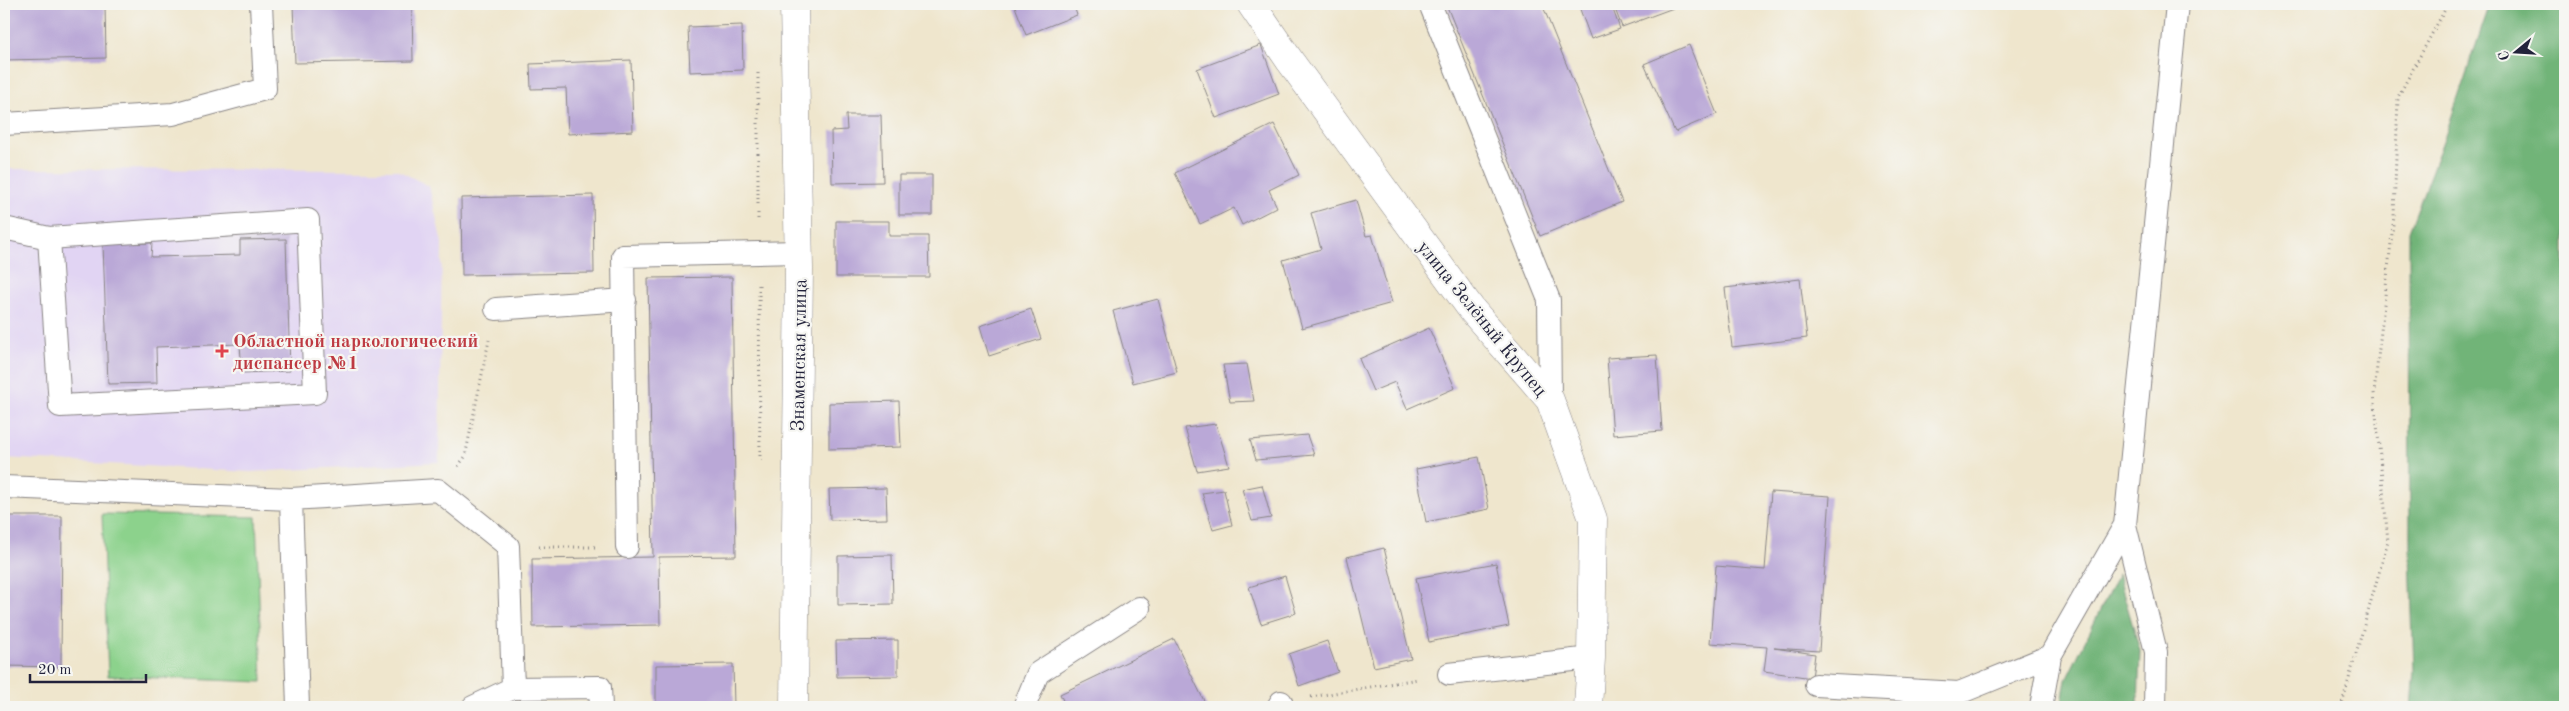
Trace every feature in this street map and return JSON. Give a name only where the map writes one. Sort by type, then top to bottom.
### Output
[{"type":"street","name":"Знаменская улица","points":[[794,4],[798,252],[794,707]]},
{"type":"street","name":"улица Зелёный Крупец","points":[[1251,4],[1290,61],[1472,310],[1550,400],[1593,519],[1591,658],[1588,707]]},
{"type":"lane","points":[[4,124],[173,114],[265,89],[261,4]]},
{"type":"lane","points":[[1430,4],[1548,300],[1550,400]]},
{"type":"lane","points":[[2155,707],[2156,652],[2126,525],[2177,4]]},
{"type":"lane","points":[[4,228],[49,238],[308,220],[315,393],[60,406],[49,238]]},
{"type":"lane","points":[[627,547],[623,256],[798,252]]},
{"type":"lane","points":[[496,310],[625,300]]},
{"type":"lane","points":[[4,487],[291,499],[438,490],[508,546],[513,688]]},
{"type":"lane","points":[[291,499],[298,707]]},
{"type":"lane","points":[[2041,707],[2050,656],[2126,525]]},
{"type":"lane","points":[[1024,707],[1038,673],[1139,608]]},
{"type":"lane","points":[[1816,684],[1959,693],[2050,656]]},
{"type":"lane","points":[[1448,674],[1591,658]]},
{"type":"lane","points":[[473,707],[513,688],[600,687],[601,707]]},
{"type":"path","points":[[2341,707],[2388,541],[2374,393],[2394,216],[2398,97],[2448,4]]},
{"type":"path","points":[[758,64],[760,470]]},
{"type":"path","points":[[438,490],[465,457],[496,310]]},
{"type":"path","points":[[508,546],[627,547]]},
{"type":"path","points":[[1280,705],[1448,674]]},
{"type":"shaded area","name":"Областной наркологический диспансер №1","points":[[4,169],[397,170],[429,186],[442,243],[439,462],[250,472],[4,458]]},
{"type":"green space","points":[[2490,4],[2565,4],[2565,707],[2411,707],[2414,671],[2410,555],[2409,231],[2446,133]]},
{"type":"green space","points":[[102,514],[256,517],[262,682],[108,676]]},
{"type":"green space","points":[[2118,574],[2140,651],[2138,707],[2061,707],[2066,680]]},
{"type":"building","points":[[4,4],[105,4],[106,58],[4,60]]},
{"type":"building","points":[[293,4],[412,4],[413,61],[295,63]]},
{"type":"building","points":[[1014,4],[1073,4],[1077,15],[1026,35]]},
{"type":"building","points":[[1446,4],[1542,4],[1622,202],[1540,236]]},
{"type":"building","points":[[1578,4],[1611,4],[1620,29],[1591,39]]},
{"type":"building","points":[[1613,4],[1684,4],[1622,27]]},
{"type":"building","points":[[742,25],[743,70],[690,72],[688,27]]},
{"type":"building","points":[[1261,45],[1279,94],[1216,118],[1197,69]]},
{"type":"building","points":[[1689,45],[1717,114],[1675,132],[1644,64]]},
{"type":"building","points":[[631,60],[633,131],[568,134],[566,88],[531,89],[530,64]]},
{"type":"building","points":[[846,115],[881,115],[883,182],[832,183],[831,131],[847,130]]},
{"type":"building","points":[[1274,124],[1299,175],[1269,190],[1277,207],[1242,225],[1234,208],[1200,224],[1175,173]]},
{"type":"building","points":[[899,175],[932,175],[932,215],[899,215]]},
{"type":"building","points":[[593,195],[594,273],[462,275],[461,198]]},
{"type":"building","points":[[1356,200],[1366,236],[1372,235],[1392,303],[1302,328],[1283,260],[1321,249],[1311,213]]},
{"type":"building","points":[[836,221],[889,221],[889,236],[928,236],[929,277],[836,277]]},
{"type":"building","points":[[286,239],[290,371],[242,373],[240,344],[156,347],[157,383],[108,384],[103,244],[152,243],[151,257],[240,255],[240,240]]},
{"type":"building","points":[[732,277],[736,556],[659,557],[660,625],[533,627],[532,559],[653,557],[648,278]]},
{"type":"building","points":[[1800,279],[1807,338],[1732,347],[1725,288]]},
{"type":"building","points":[[1158,299],[1177,372],[1133,383],[1113,311]]},
{"type":"building","points":[[1031,309],[1041,339],[989,356],[980,326]]},
{"type":"building","points":[[1429,328],[1455,388],[1407,409],[1395,382],[1373,391],[1359,359]]},
{"type":"building","points":[[1657,355],[1662,431],[1613,435],[1607,358]]},
{"type":"building","points":[[1247,364],[1254,401],[1230,402],[1223,365]]},
{"type":"building","points":[[899,401],[901,447],[829,449],[829,403]]},
{"type":"building","points":[[1216,424],[1229,466],[1197,471],[1185,428]]},
{"type":"building","points":[[1307,435],[1314,455],[1256,460],[1250,440]]},
{"type":"building","points":[[1479,457],[1489,509],[1426,522],[1416,469]]},
{"type":"building","points":[[1262,485],[1271,518],[1252,521],[1242,489]]},
{"type":"building","points":[[886,488],[887,519],[830,520],[829,489]]},
{"type":"building","points":[[1224,490],[1232,525],[1213,530],[1202,493]]},
{"type":"building","points":[[1771,492],[1830,496],[1819,651],[1774,648],[1815,654],[1812,678],[1764,671],[1767,647],[1710,643],[1716,566],[1765,570]]},
{"type":"building","points":[[4,516],[62,516],[61,667],[4,666]]},
{"type":"building","points":[[1384,548],[1411,659],[1374,667],[1347,557]]},
{"type":"building","points":[[892,555],[893,604],[838,605],[838,556]]},
{"type":"building","points":[[1496,563],[1509,626],[1429,642],[1416,578]]},
{"type":"building","points":[[1285,576],[1296,613],[1261,624],[1249,587]]},
{"type":"building","points":[[1174,639],[1207,707],[1066,707],[1060,694]]},
{"type":"building","points":[[898,640],[898,676],[837,677],[836,641]]},
{"type":"building","points":[[1327,641],[1338,672],[1299,686],[1289,654]]},
{"type":"building","points":[[733,664],[734,707],[656,707],[656,665]]},
{"type":"place","name":"Областной наркологический диспансер №1","points":[[222,351]]}]
